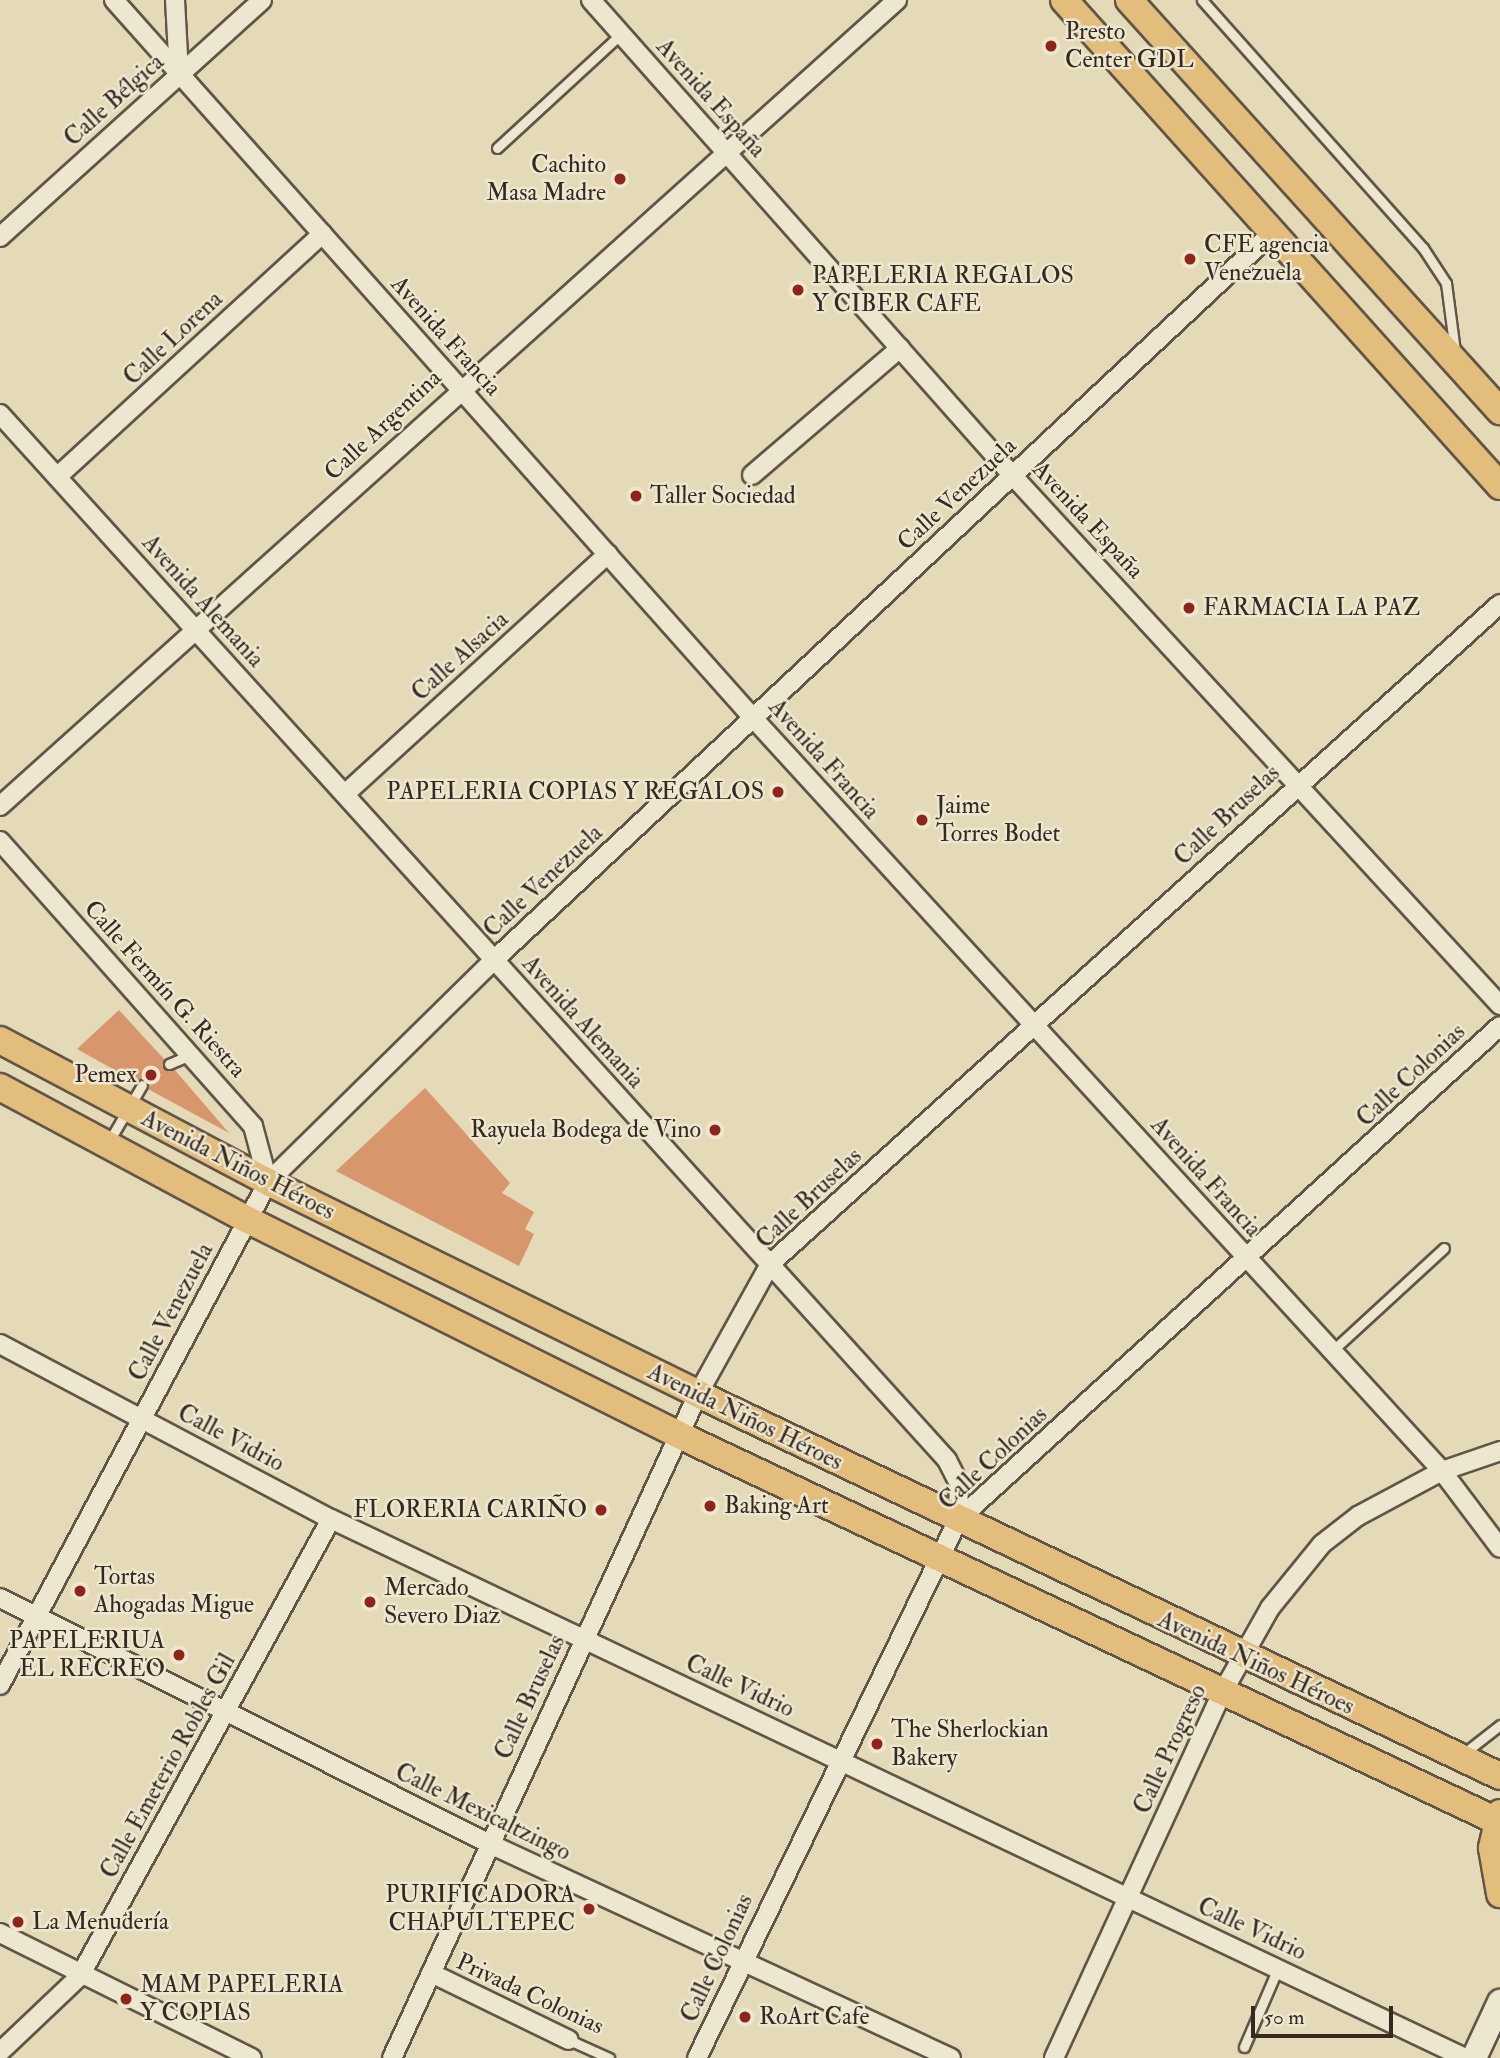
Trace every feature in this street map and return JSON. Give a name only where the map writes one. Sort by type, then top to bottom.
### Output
[{"type":"main road","points":[[1064,0],[1500,486]]},
{"type":"main road","points":[[1129,0],[1500,411]]},
{"type":"main road","name":"Avenida Niños Héroes","points":[[0,1040],[268,1182],[698,1394],[1241,1657],[1500,1776]]},
{"type":"main road","name":"Avenida Niños Héroes","points":[[0,1087],[248,1220],[679,1434],[1221,1695],[1498,1817]]},
{"type":"main road","points":[[1498,1817],[1492,1847],[1500,1894]]},
{"type":"street","name":"Avenida Francia","points":[[114,0],[754,719],[1442,1471],[1500,1548]]},
{"type":"street","points":[[176,0],[179,74]]},
{"type":"street","name":"Calle Bélgica","points":[[0,237],[262,0]]},
{"type":"street","name":"Avenida España","points":[[591,0],[1013,475],[1500,1005]]},
{"type":"street","name":"Calle Argentina","points":[[0,806],[459,388],[897,0]]},
{"type":"street","name":"Calle Venezuela","points":[[0,1685],[268,1182],[494,960],[1273,232]]},
{"type":"street","name":"Calle Lorena","points":[[58,477],[322,234]]},
{"type":"street","points":[[752,475],[900,348]]},
{"type":"street","name":"Avenida Alemania","points":[[0,414],[947,1460],[959,1484],[958,1520]]},
{"type":"street","name":"Calle Alsacia","points":[[345,794],[608,554]]},
{"type":"street","name":"Calle Bruselas","points":[[392,2058],[698,1394],[770,1264],[1035,1026],[1297,784],[1500,604]]},
{"type":"street","name":"Calle Fermín G. Riestra","points":[[0,841],[253,1126],[268,1182]]},
{"type":"street","name":"Calle Colonias","points":[[697,2058],[837,1760],[958,1520],[1248,1259],[1500,1026]]},
{"type":"street","name":"Calle Vidrio","points":[[0,1344],[331,1519],[1465,2058]]},
{"type":"street","name":"Calle Progreso","points":[[1054,2058],[1221,1695],[1241,1657],[1322,1544],[1358,1516],[1442,1471],[1500,1451]]},
{"type":"street","name":"Calle Emeterio Robles Gil","points":[[0,2052],[79,1976],[331,1519]]},
{"type":"street","name":"Calle Mexicaltzingo","points":[[0,1598],[490,1844],[951,2058]]},
{"type":"street","points":[[0,1933],[79,1976],[252,2058]]},
{"type":"street","name":"Privada Colonias","points":[[431,1973],[569,2040]]},
{"type":"street","points":[[1474,2058],[1499,2003]]},
{"type":"lane","points":[[1202,0],[1423,248],[1446,283],[1456,362]]},
{"type":"lane","points":[[496,148],[621,34]]},
{"type":"lane","points":[[169,1064],[191,1055]]},
{"type":"lane","points":[[107,1144],[142,1085]]},
{"type":"lane","points":[[1332,1351],[1444,1248]]},
{"type":"lane","points":[[1459,1757],[1500,1726]]},
{"type":"lane","points":[[1244,2047],[1279,1968]]},
{"type":"lane","name":"Privada Colonias","points":[[569,2040],[609,2058]]},
{"type":"building","name":"Pemex","points":[[119,1010],[164,1059],[164,1069],[174,1069],[229,1133],[148,1089],[145,1079],[136,1082],[77,1049]]},
{"type":"building","points":[[425,1088],[510,1183],[502,1193],[534,1212],[525,1229],[534,1234],[519,1266],[336,1171]]},
{"type":"place","name":"Presto Center GDL","points":[[1051,46]]},
{"type":"place","name":"Cachito Masa Madre","points":[[620,179]]},
{"type":"place","name":"CFE agencia Venezuela","points":[[1190,259]]},
{"type":"place","name":"PAPELERIA REGALOS Y CIBER CAFE","points":[[798,290]]},
{"type":"place","name":"Taller Sociedad","points":[[636,496]]},
{"type":"place","name":"FARMACIA LA PAZ","points":[[1189,608]]},
{"type":"place","name":"PAPELERIA COPIAS Y REGALOS","points":[[778,792]]},
{"type":"place","name":"Jaime Torres Bodet","points":[[922,820]]},
{"type":"place","name":"Pemex","points":[[151,1075]]},
{"type":"place","name":"Rayuela Bodega de Vino","points":[[715,1130]]},
{"type":"place","name":"Baking Art","points":[[710,1506]]},
{"type":"place","name":"FLORERIA CARIÑO","points":[[601,1510]]},
{"type":"place","name":"Tortas Ahogadas Migue","points":[[80,1591]]},
{"type":"place","name":"Mercado Severo Diaz","points":[[370,1602]]},
{"type":"place","name":"PAPELERIUA EL RECREO","points":[[179,1655]]},
{"type":"place","name":"The Sherlockian Bakery","points":[[877,1744]]},
{"type":"place","name":"PURIFICADORA CHAPULTEPEC","points":[[589,1909]]},
{"type":"place","name":"La Menudería","points":[[18,1922]]},
{"type":"place","name":"MAM PAPELERIA Y COPIAS","points":[[126,1999]]},
{"type":"place","name":"RoArt Cafe","points":[[745,2017]]}]
